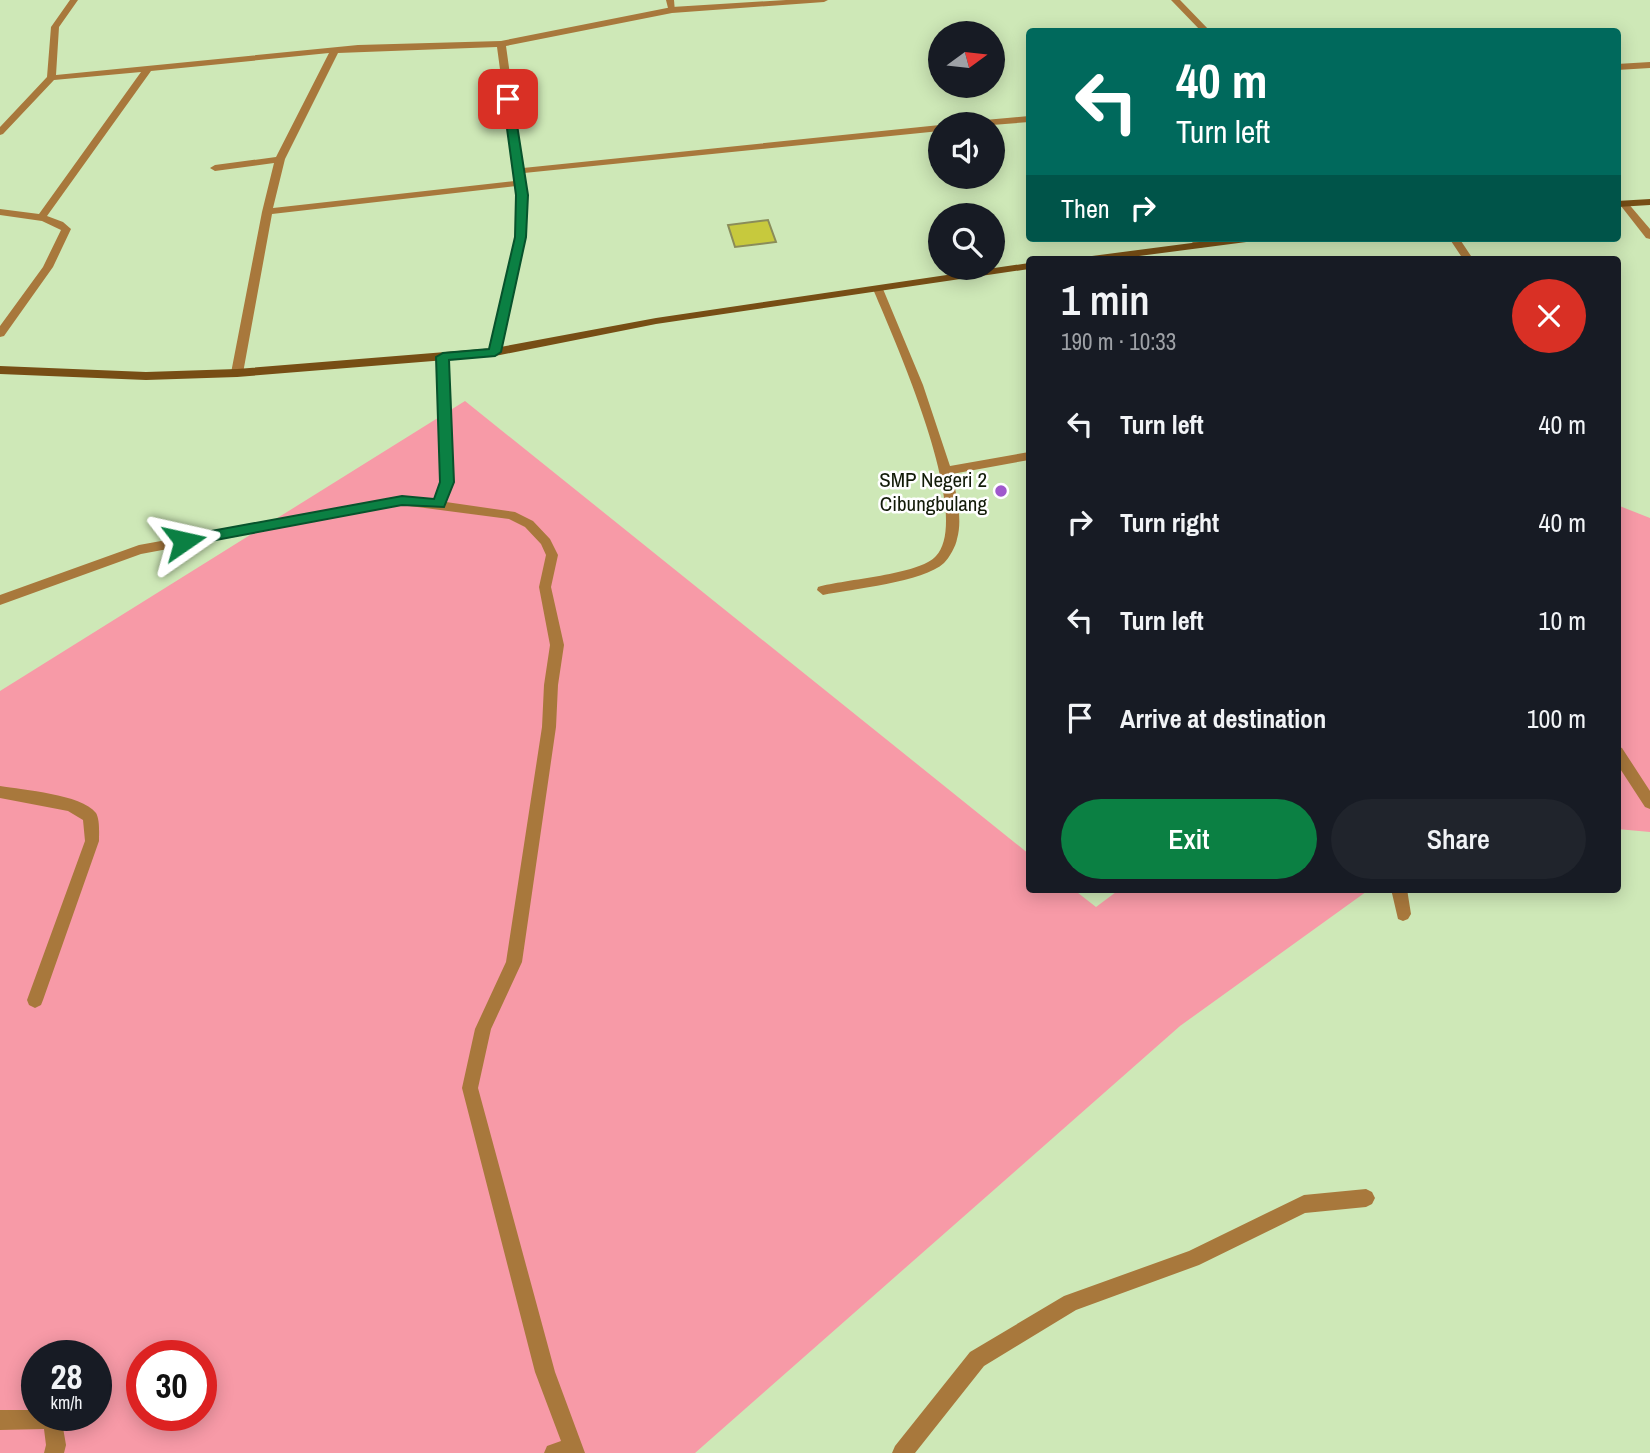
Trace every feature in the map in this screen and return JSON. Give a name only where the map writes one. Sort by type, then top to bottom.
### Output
[{"type":"street","points":[[0,132],[51,78],[55,27],[74,0]]},
{"type":"street","points":[[51,78],[335,50],[501,44],[671,5],[824,0]]},
{"type":"street","points":[[1175,0],[1203,28]]},
{"type":"street","points":[[495,352],[520,237],[519,172],[501,44]]},
{"type":"street","points":[[237,373],[267,212],[280,159],[335,50]]},
{"type":"street","points":[[1621,67],[1650,65]]},
{"type":"street","points":[[41,218],[147,70]]},
{"type":"street","points":[[1005,121],[1026,119]]},
{"type":"street","points":[[519,172],[928,129]]},
{"type":"street","points":[[215,168],[280,159]]},
{"type":"street","points":[[267,212],[520,183]]},
{"type":"street","points":[[1621,204],[1650,202]]},
{"type":"street","points":[[1621,205],[1650,236]]},
{"type":"street","points":[[0,212],[17,217],[41,218],[59,223],[65,229],[48,267],[0,334]]},
{"type":"street","points":[[1198,242],[1203,246]]},
{"type":"street","points":[[1160,255],[1228,242]]},
{"type":"street","points":[[0,369],[146,376],[237,373],[495,352],[656,321],[1026,266]]},
{"type":"street","points":[[823,590],[911,572],[939,562],[950,550],[954,535],[954,516],[944,471],[921,392],[878,289]]},
{"type":"street","points":[[439,504],[447,482],[443,357]]},
{"type":"street","points":[[944,471],[1026,457]]},
{"type":"street","points":[[0,600],[139,550],[402,500],[511,516],[529,524],[546,542],[552,555],[545,587],[557,645],[549,727],[514,962],[483,1029],[470,1088],[567,1451]]},
{"type":"street","points":[[1621,758],[1650,803]]},
{"type":"street","points":[[0,792],[71,805],[90,817],[92,841],[35,1000]]},
{"type":"street","points":[[1400,893],[1403,914]]},
{"type":"street","points":[[902,1453],[977,1359],[1072,1303],[1193,1259],[1304,1204],[1366,1198]]},
{"type":"street","points":[[0,1420],[53,1419],[56,1446],[54,1453]]},
{"type":"shaded area","points":[[465,401],[1026,852],[1026,893],[1078,893],[1096,907],[1115,893],[1364,893],[1180,1026],[695,1453],[0,1453],[0,691]]},
{"type":"shaded area","points":[[1621,507],[1650,518],[1650,832],[1621,829]]},
{"type":"building","points":[[768,220],[776,242],[735,247],[728,225]]},
{"type":"place","name":"SMP Negeri 2 Cibungbulang","points":[[1001,491]]},
{"type":"route","points":[[184,541],[402,500],[439,504],[447,482],[443,357],[495,352],[520,237],[522,195],[508,99]]}]
